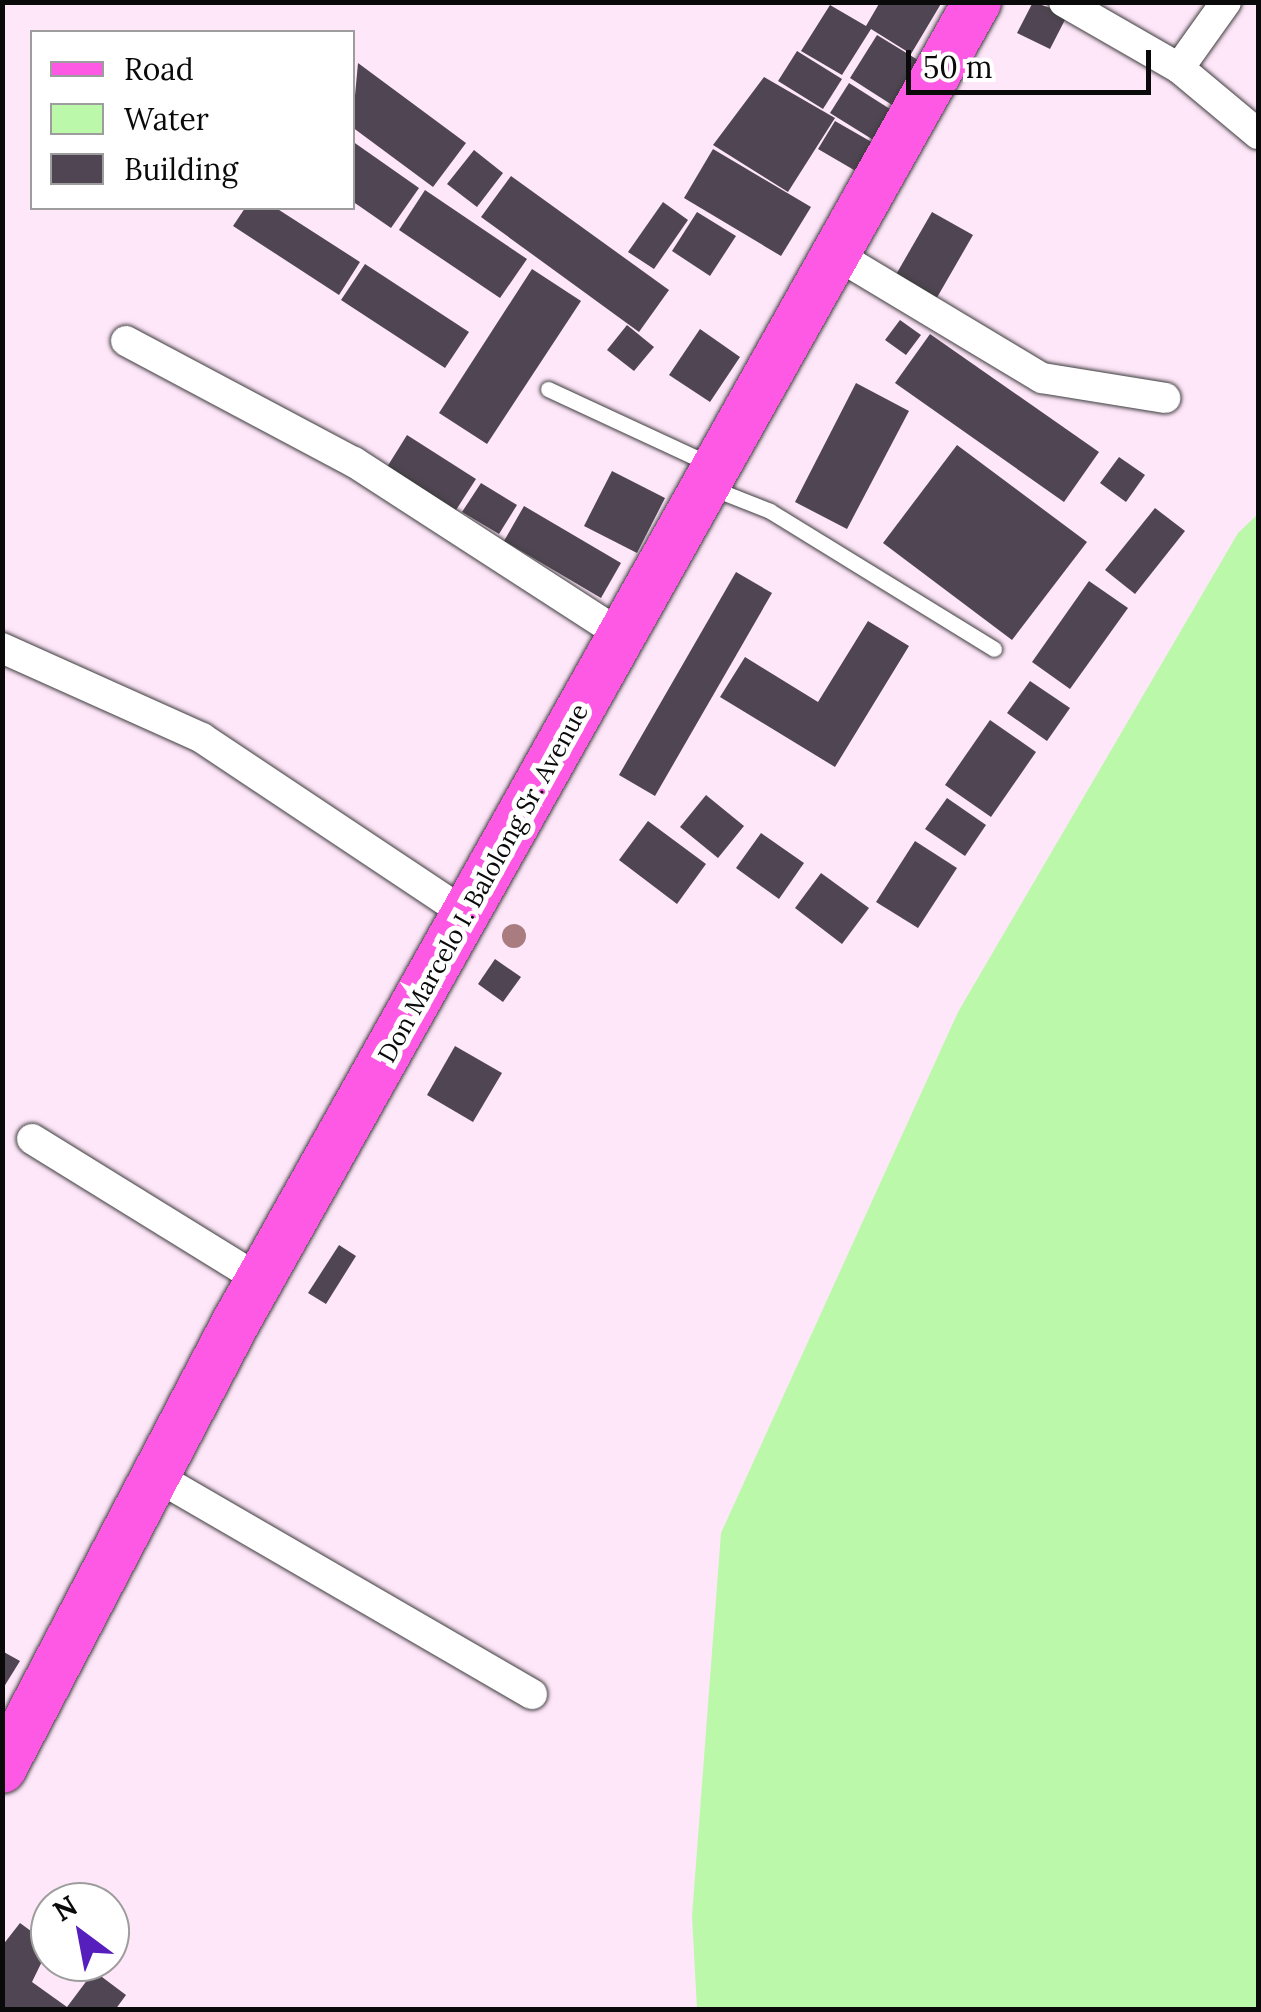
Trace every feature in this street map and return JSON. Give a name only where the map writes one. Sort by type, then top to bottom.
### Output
[{"type":"main road","name":"Don Marcelo I. Balolong Sr. Avenue","points":[[2,1769],[260,1280],[832,252],[977,2]]},
{"type":"street","points":[[1064,2],[1179,68],[1258,134]]},
{"type":"street","points":[[1179,68],[1226,2]]},
{"type":"street","points":[[832,252],[1042,378],[1165,398]]},
{"type":"street","points":[[126,341],[354,462],[621,635]]},
{"type":"street","points":[[2,648],[202,738],[467,914]]},
{"type":"street","points":[[32,1139],[260,1280]]},
{"type":"street","points":[[154,1476],[532,1694]]},
{"type":"lane","points":[[548,389],[770,511],[994,648]]},
{"type":"water","points":[[1258,514],[1258,2009],[697,2009],[692,1916],[721,1533],[958,1012],[1238,533]]},
{"type":"building","points":[[880,2],[942,2],[911,54],[871,29],[842,75],[801,51],[830,5],[866,26]]},
{"type":"building","points":[[1033,2],[1068,14],[1050,49],[1017,33]]},
{"type":"building","points":[[877,35],[931,68],[903,112],[850,78]]},
{"type":"building","points":[[797,51],[842,79],[823,109],[778,81]]},
{"type":"building","points":[[358,63],[466,143],[433,187],[355,129]]},
{"type":"building","points":[[764,77],[835,118],[788,192],[713,145]]},
{"type":"building","points":[[849,83],[901,116],[883,146],[830,113]]},
{"type":"building","points":[[835,121],[882,148],[866,177],[818,149]]},
{"type":"building","points":[[355,143],[419,188],[391,228],[355,203]]},
{"type":"building","points":[[713,149],[811,207],[781,256],[684,198]]},
{"type":"building","points":[[474,150],[503,173],[477,207],[447,184]]},
{"type":"building","points":[[511,176],[669,290],[639,332],[481,217]]},
{"type":"building","points":[[425,190],[527,259],[500,298],[399,230]]},
{"type":"building","points":[[663,202],[688,220],[654,269],[628,252]]},
{"type":"building","points":[[244,210],[279,210],[360,262],[339,295],[233,226]]},
{"type":"building","points":[[697,212],[736,236],[710,276],[672,251]]},
{"type":"building","points":[[932,212],[973,235],[935,301],[894,278]]},
{"type":"building","points":[[365,264],[469,332],[445,368],[341,300]]},
{"type":"building","points":[[532,269],[581,301],[487,444],[439,413]]},
{"type":"building","points":[[900,320],[921,335],[906,355],[885,340]]},
{"type":"building","points":[[627,325],[654,347],[634,371],[607,350]]},
{"type":"building","points":[[700,329],[740,357],[710,402],[669,375]]},
{"type":"building","points":[[930,334],[1099,452],[1064,502],[895,383]]},
{"type":"building","points":[[856,383],[909,411],[847,529],[795,502]]},
{"type":"building","points":[[407,435],[476,479],[456,510],[387,467]]},
{"type":"building","points":[[957,445],[1087,542],[1012,640],[883,543]]},
{"type":"building","points":[[1119,457],[1145,475],[1126,502],[1100,483]]},
{"type":"building","points":[[612,471],[665,498],[637,553],[584,526]]},
{"type":"building","points":[[481,483],[517,505],[499,534],[462,512]]},
{"type":"building","points":[[524,506],[621,563],[601,598],[504,541]]},
{"type":"building","points":[[1155,508],[1185,531],[1135,594],[1105,570]]},
{"type":"building","points":[[736,572],[772,593],[655,796],[619,775]]},
{"type":"building","points":[[1089,581],[1128,608],[1070,689],[1032,662]]},
{"type":"building","points":[[868,621],[909,646],[835,767],[720,697],[745,657],[818,702]]},
{"type":"building","points":[[1030,681],[1070,708],[1047,741],[1007,713]]},
{"type":"building","points":[[990,720],[1036,752],[991,817],[945,785]]},
{"type":"building","points":[[706,795],[744,826],[718,858],[680,827]]},
{"type":"building","points":[[947,798],[986,825],[965,856],[925,829]]},
{"type":"building","points":[[648,821],[706,864],[677,904],[619,860]]},
{"type":"building","points":[[761,833],[804,863],[779,899],[736,868]]},
{"type":"building","points":[[915,841],[957,868],[918,928],[876,902]]},
{"type":"building","points":[[821,873],[869,908],[842,944],[795,908]]},
{"type":"building","points":[[495,959],[521,977],[503,1002],[478,984]]},
{"type":"building","points":[[455,1046],[502,1073],[473,1122],[427,1095]]},
{"type":"building","points":[[339,1245],[356,1256],[326,1304],[308,1293]]},
{"type":"building","points":[[2,1651],[20,1661],[2,1690]]},
{"type":"building","points":[[20,1923],[30,1930],[30,1982],[67,2007],[86,1982],[109,1982],[126,1995],[115,2010],[2,2010],[2,1946]]}]
